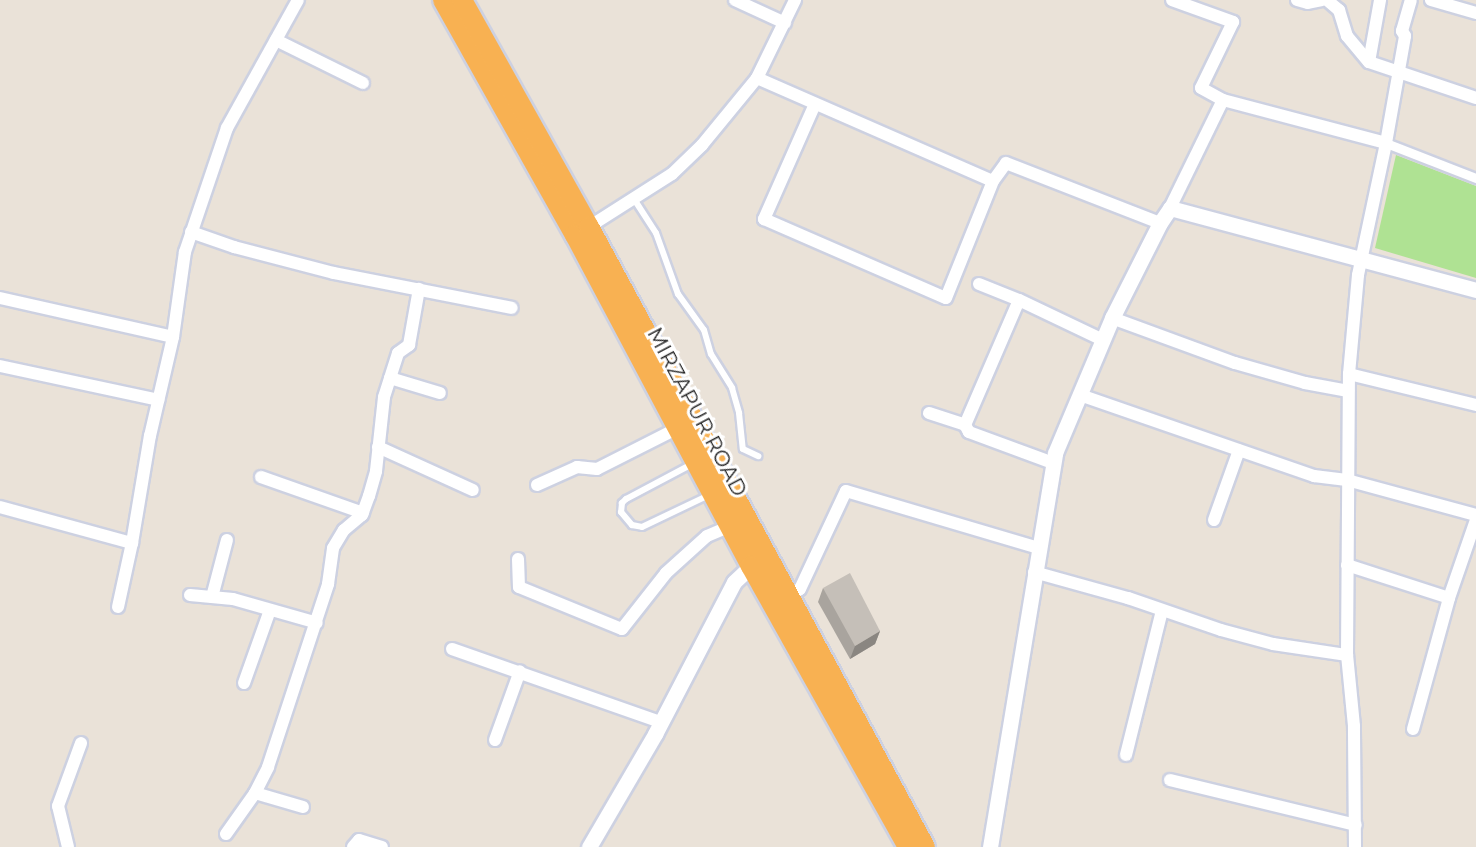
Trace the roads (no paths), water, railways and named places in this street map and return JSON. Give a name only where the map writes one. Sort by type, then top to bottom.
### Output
[{"type":"highway","name":"MIRZAPUR ROAD","points":[[443,0],[582,231],[678,428],[751,566],[781,600],[925,847]]},
{"type":"highway","name":"MIRZAPUR ROAD","points":[[462,0],[582,231],[781,600],[908,847]]},
{"type":"street","points":[[118,607],[158,400],[173,337],[185,252],[227,128],[298,0]]},
{"type":"street","points":[[735,0],[785,23]]},
{"type":"street","points":[[582,231],[672,174],[702,145],[757,78],[795,0]]},
{"type":"street","points":[[1172,0],[1233,22],[1202,88],[1223,100],[1386,143],[1476,178]]},
{"type":"street","points":[[1297,0],[1308,3],[1322,0]]},
{"type":"street","points":[[1327,0],[1339,9],[1347,36],[1369,62],[1476,98]]},
{"type":"street","points":[[1369,62],[1380,0]]},
{"type":"street","points":[[1355,847],[1354,726],[1347,654],[1349,374],[1354,306],[1361,258],[1386,143],[1405,36],[1402,31],[1410,0]]},
{"type":"street","points":[[1431,0],[1476,13]]},
{"type":"street","points":[[276,40],[363,83]]},
{"type":"street","points":[[757,78],[993,181]]},
{"type":"street","points":[[990,847],[1053,463],[1112,318],[1223,100]]},
{"type":"street","points":[[815,104],[765,219],[946,298],[993,181],[1006,163],[1160,223]]},
{"type":"street","points":[[1170,208],[1476,290]]},
{"type":"street","points":[[192,232],[313,268],[512,308]]},
{"type":"street","points":[[979,284],[1019,300],[1103,340]]},
{"type":"street","points":[[226,834],[255,793],[276,745],[328,584],[327,574],[333,548],[344,530],[363,513],[376,471],[384,397],[398,353],[409,345],[419,289]]},
{"type":"street","points":[[0,298],[173,337]]},
{"type":"street","points":[[965,424],[1019,300]]},
{"type":"street","points":[[1112,318],[1235,363],[1305,383],[1348,392]]},
{"type":"street","points":[[0,366],[158,400]]},
{"type":"street","points":[[1349,374],[1476,405]]},
{"type":"street","points":[[390,378],[440,393]]},
{"type":"street","points":[[1080,395],[1314,476],[1347,480],[1476,515]]},
{"type":"street","points":[[929,413],[965,424],[969,432],[1053,463]]},
{"type":"street","points":[[537,485],[577,467],[597,469],[678,428]]},
{"type":"street","points":[[378,447],[473,490]]},
{"type":"street","points":[[1214,520],[1239,450]]},
{"type":"street","points":[[261,477],[363,513]]},
{"type":"street","points":[[781,600],[800,589],[846,491],[1038,548]]},
{"type":"street","points":[[0,507],[132,543]]},
{"type":"street","points":[[1413,729],[1449,598],[1476,520]]},
{"type":"street","points":[[518,559],[519,587],[622,629],[666,573],[707,536],[730,526]]},
{"type":"street","points":[[212,597],[227,540]]},
{"type":"street","points":[[1347,565],[1449,598]]},
{"type":"street","points":[[589,847],[661,722],[734,582],[751,566]]},
{"type":"street","points":[[1034,572],[1128,598],[1162,611],[1273,644],[1347,654]]},
{"type":"street","points":[[190,595],[233,599],[316,623]]},
{"type":"street","points":[[244,683],[270,610]]},
{"type":"street","points":[[1126,755],[1162,611]]},
{"type":"street","points":[[452,648],[661,722]]},
{"type":"street","points":[[495,740],[520,671]]},
{"type":"street","points":[[68,847],[58,806],[81,743]]},
{"type":"street","points":[[1170,780],[1356,825]]},
{"type":"street","points":[[255,793],[303,807]]},
{"type":"street","points":[[353,847],[359,840],[382,847]]},
{"type":"lane","points":[[634,199],[656,233],[678,294],[704,330],[711,354],[732,388],[739,412],[743,449],[758,456]]},
{"type":"lane","points":[[696,462],[626,499],[622,503],[621,512],[632,525],[642,527],[713,493]]}]
